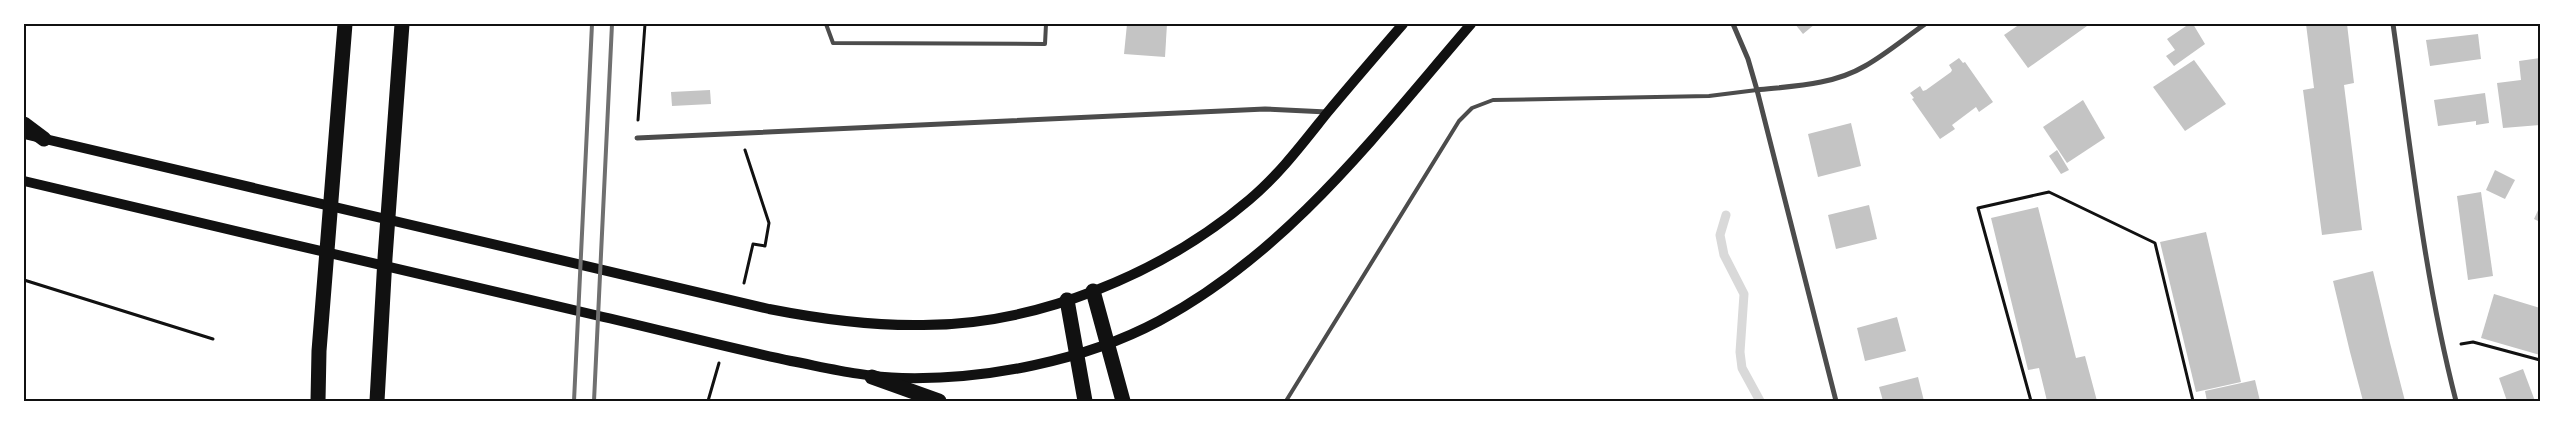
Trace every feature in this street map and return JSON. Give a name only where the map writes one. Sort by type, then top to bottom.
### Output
[{"type":"highway","points":[[318,401],[319,351],[345,24]]},
{"type":"highway","points":[[377,401],[402,24]]},
{"type":"highway","points":[[24,124],[44,139]]},
{"type":"highway","points":[[1093,291],[1123,401]]},
{"type":"highway","points":[[1068,300],[1085,401]]},
{"type":"highway","points":[[872,376],[939,401]]},
{"type":"main road","points":[[24,134],[769,309],[810,317],[876,324],[925,326],[1008,315],[1068,300],[1132,276],[1180,250],[1249,200],[1292,158],[1328,112],[1403,24]]},
{"type":"main road","points":[[24,181],[723,346],[872,376],[930,378],[986,374],[1078,353],[1108,343],[1158,321],[1195,300],[1268,247],[1301,216],[1352,161],[1471,24]]},
{"type":"street","points":[[1734,24],[1748,59],[1757,90],[1836,401]]},
{"type":"street","points":[[1757,90],[1816,83],[1841,77],[1865,67],[1925,24]]},
{"type":"street","points":[[2392,24],[2426,267],[2442,348],[2456,401]]},
{"type":"street","points":[[637,138],[1265,109],[1328,112]]},
{"type":"lane","points":[[826,24],[833,43],[1035,44],[1045,44],[1046,24]]},
{"type":"lane","points":[[1286,401],[1459,121],[1472,108],[1493,100],[1709,96],[1757,90]]},
{"type":"path","points":[[637,138],[645,24]]},
{"type":"path","points":[[740,133],[769,222],[765,246],[753,244],[746,273]]},
{"type":"path","points":[[2030,401],[1978,208],[2050,192],[2155,243],[2192,401]]},
{"type":"path","points":[[24,280],[213,339]]},
{"type":"path","points":[[2442,348],[2472,342],[2540,360]]},
{"type":"path","points":[[708,401],[716,375]]},
{"type":"building","points":[[1127,24],[1167,24],[1165,57],[1124,54]]},
{"type":"building","points":[[1795,24],[1815,24],[1803,34]]},
{"type":"building","points":[[2020,24],[2086,24],[2087,26],[2028,68],[2004,35]]},
{"type":"building","points":[[2189,24],[2193,24],[2205,44],[2174,66],[2166,56],[2175,50],[2167,39]]},
{"type":"building","points":[[2306,24],[2347,24],[2354,83],[2344,85],[2362,230],[2322,235],[2303,90],[2314,88]]},
{"type":"building","points":[[2478,34],[2481,59],[2430,66],[2426,40]]},
{"type":"building","points":[[1959,58],[1963,63],[1965,62],[1993,102],[1979,112],[1976,107],[1952,125],[1955,129],[1940,139],[1912,99],[1914,98],[1910,93],[1920,86],[1923,91],[1926,90],[1951,72],[1952,70],[1949,65]]},
{"type":"building","points":[[2540,58],[2540,125],[2503,128],[2497,83],[2521,80],[2519,61]]},
{"type":"building","points":[[2194,60],[2226,104],[2185,131],[2153,87]]},
{"type":"building","points":[[710,90],[711,104],[672,106],[671,92]]},
{"type":"building","points":[[2485,93],[2489,123],[2476,125],[2476,121],[2438,126],[2434,100]]},
{"type":"building","points":[[2083,100],[2105,138],[2067,163],[2043,127]]},
{"type":"building","points":[[1851,123],[1861,166],[1818,177],[1808,134]]},
{"type":"building","points":[[2057,150],[2069,170],[2061,174],[2049,156]]},
{"type":"building","points":[[2495,170],[2515,180],[2505,199],[2486,190]]},
{"type":"building","points":[[2481,192],[2493,276],[2468,280],[2457,196]]},
{"type":"building","points":[[1869,205],[1877,239],[1836,249],[1828,215]]},
{"type":"building","points":[[2540,206],[2540,222],[2534,219]]},
{"type":"building","points":[[2038,207],[2076,358],[2085,356],[2097,401],[2047,401],[2039,368],[2028,370],[1991,218]]},
{"type":"building","points":[[2206,232],[2241,382],[2196,392],[2160,242]]},
{"type":"building","points":[[2373,271],[2405,401],[2363,401],[2350,352],[2333,281]]},
{"type":"building","points":[[2494,294],[2540,308],[2540,355],[2481,338]]},
{"type":"building","points":[[1897,317],[1906,351],[1865,361],[1857,328]]},
{"type":"building","points":[[2523,369],[2535,401],[2507,401],[2499,378]]},
{"type":"building","points":[[1918,377],[1924,401],[1883,401],[1879,387]]},
{"type":"building","points":[[2255,380],[2260,401],[2207,401],[2205,391]]},
{"type":"waterway","points":[[1726,215],[1720,235],[1724,255],[1744,294],[1740,352],[1742,368],[1760,401]]},
{"type":"railway","points":[[574,401],[592,24]]},
{"type":"railway","points":[[594,401],[612,24]]}]
